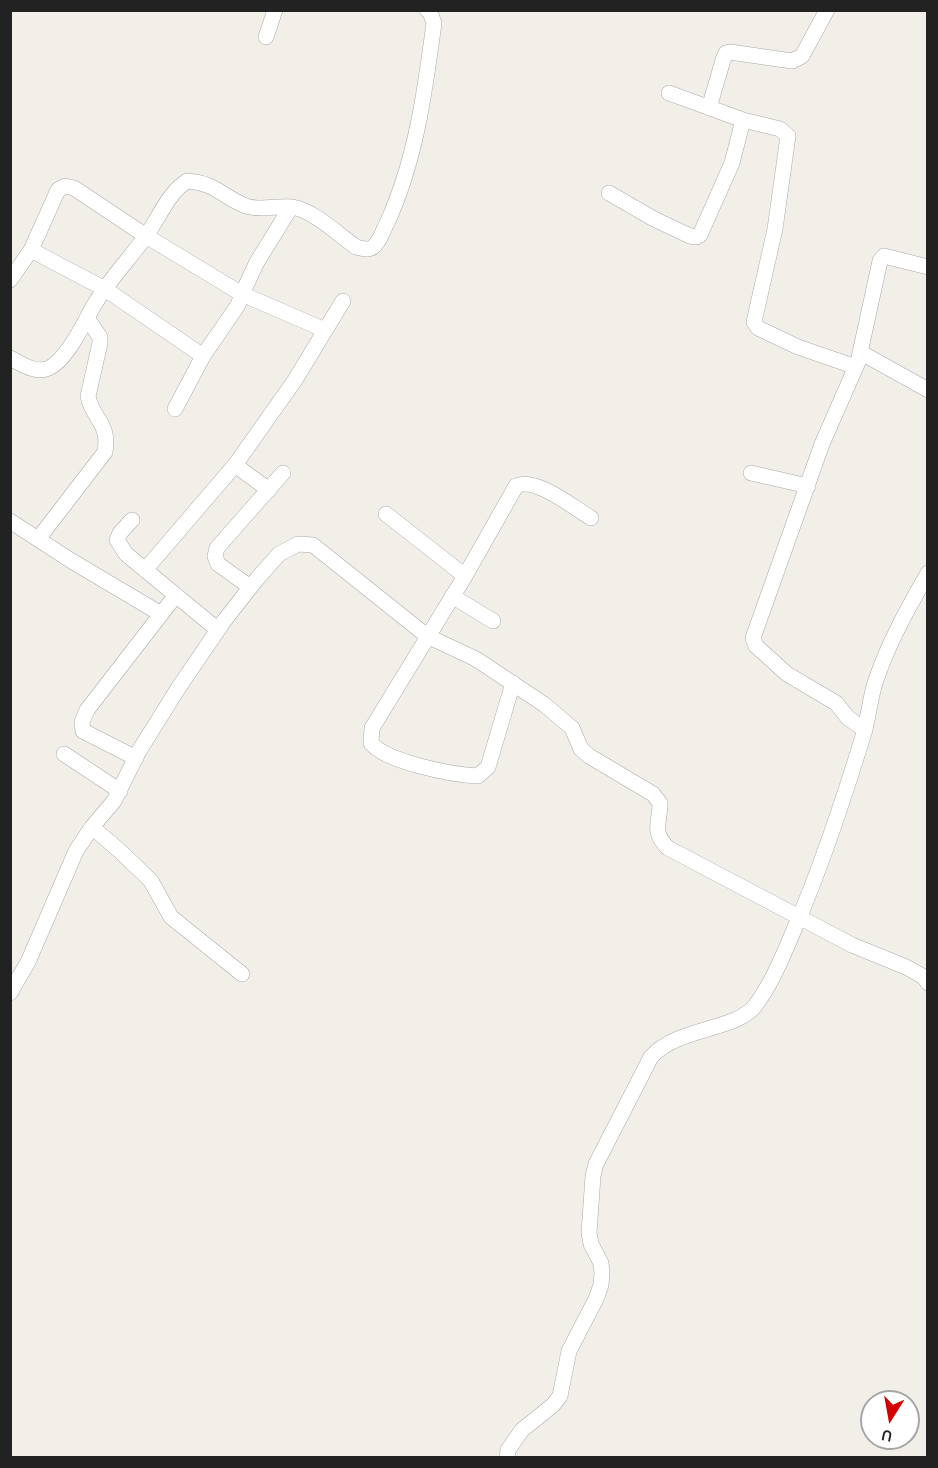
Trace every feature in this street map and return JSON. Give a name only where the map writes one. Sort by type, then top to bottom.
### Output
[{"type":"street","points":[[266,37],[275,10]]},
{"type":"street","points":[[10,358],[25,367],[42,370],[51,367],[66,352],[105,289],[146,236],[177,187],[187,181],[210,185],[244,205],[255,208],[291,207],[302,210],[356,247],[365,249],[373,247],[399,197],[413,146],[434,23],[427,10]]},
{"type":"street","points":[[709,108],[726,54],[730,52],[792,61],[802,56],[827,10]]},
{"type":"street","points":[[669,93],[743,120],[780,129],[788,136],[775,229],[754,322],[758,328],[798,347],[858,360],[927,390]]},
{"type":"street","points":[[609,193],[654,219],[690,236],[700,235],[732,163],[743,120]]},
{"type":"street","points":[[10,280],[31,250],[58,190],[65,186],[74,188],[146,236],[242,294],[325,330]]},
{"type":"street","points":[[174,409],[203,356],[238,305],[257,262],[291,207]]},
{"type":"street","points":[[31,250],[105,289],[203,356]]},
{"type":"street","points":[[865,730],[848,718],[836,703],[787,674],[754,642],[755,630],[822,444],[858,360],[883,256],[891,256],[927,267]]},
{"type":"street","points":[[145,570],[235,465],[295,380],[343,301]]},
{"type":"street","points":[[38,539],[105,452],[107,440],[104,427],[88,396],[100,351],[100,337],[87,318]]},
{"type":"street","points":[[235,465],[269,490]]},
{"type":"street","points":[[250,587],[218,564],[215,556],[217,548],[283,473]]},
{"type":"street","points":[[752,473],[808,486]]},
{"type":"street","points":[[513,683],[488,767],[478,776],[448,772],[407,762],[375,748],[370,743],[372,728],[465,576],[516,486],[520,484],[537,485],[591,518]]},
{"type":"street","points":[[386,514],[465,576]]},
{"type":"street","points":[[132,519],[120,533],[117,542],[126,554],[218,630]]},
{"type":"street","points":[[10,521],[161,614]]},
{"type":"street","points":[[10,993],[28,962],[76,851],[114,801],[136,758],[179,687],[250,587],[279,554],[298,544],[313,545],[427,636],[476,659],[545,705],[572,728],[581,749],[589,756],[653,794],[660,803],[656,826],[658,837],[668,848],[852,945],[906,967],[924,977],[927,983]]},
{"type":"street","points":[[507,1458],[508,1450],[522,1430],[553,1405],[560,1396],[569,1351],[599,1292],[601,1263],[591,1244],[589,1233],[596,1164],[651,1057],[657,1050],[694,1032],[742,1018],[753,1009],[764,993],[815,881],[865,730],[876,682],[892,640],[927,573]]},
{"type":"street","points":[[136,758],[83,731],[82,722],[87,710],[176,595]]},
{"type":"street","points":[[452,596],[492,621]]},
{"type":"street","points":[[64,754],[120,791]]},
{"type":"street","points":[[92,827],[122,852],[151,881],[171,917],[242,974]]}]
